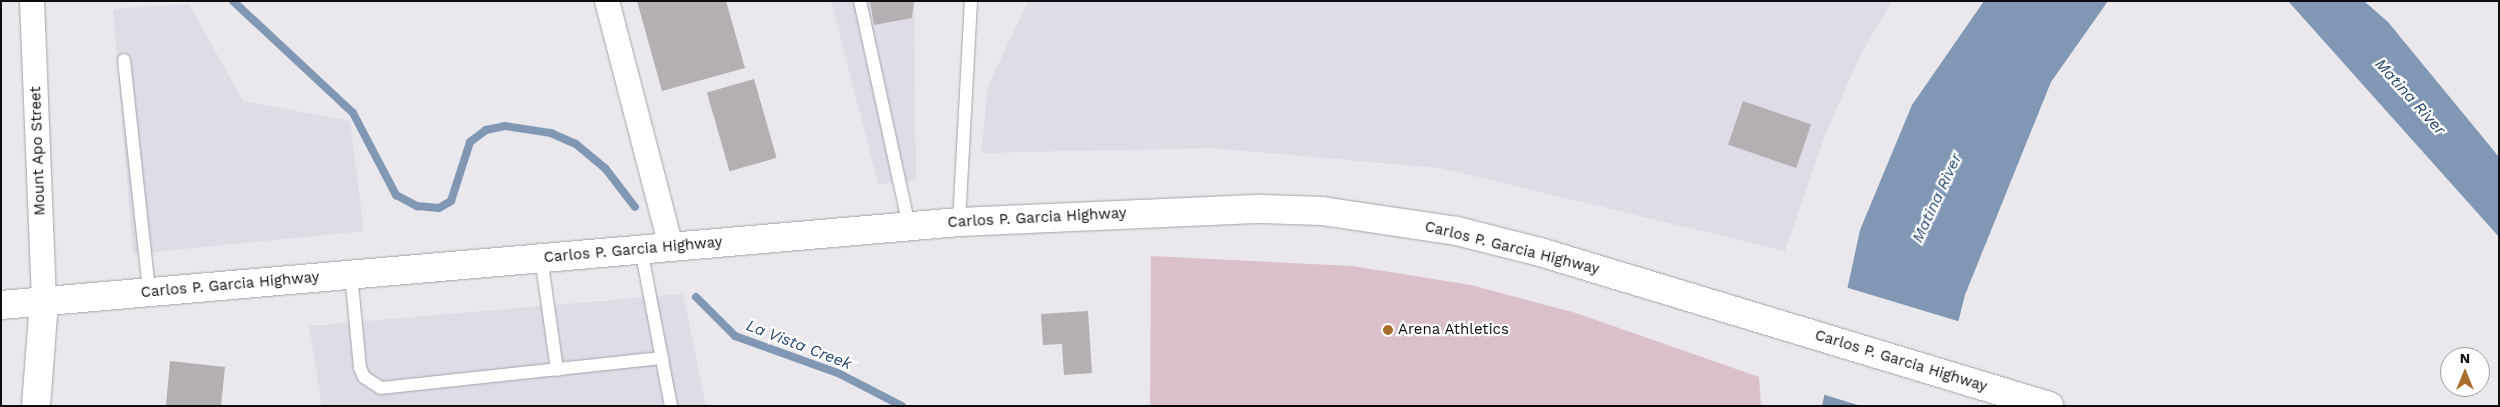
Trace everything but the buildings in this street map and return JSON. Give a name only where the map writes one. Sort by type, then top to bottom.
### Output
[{"type":"main road","name":"Carlos P. Garcia Highway","points":[[1,305],[959,222],[1261,209],[1359,215],[1457,231],[1540,252],[2049,406]]},
{"type":"main road","points":[[36,406],[44,301]]},
{"type":"street","name":"Mount Apo Street","points":[[32,1],[44,301]]},
{"type":"street","points":[[607,1],[671,246]]},
{"type":"lane","points":[[860,1],[909,226]]},
{"type":"lane","points":[[959,222],[972,1]]},
{"type":"lane","points":[[124,60],[148,292]]},
{"type":"lane","points":[[641,249],[672,406]]},
{"type":"lane","points":[[541,258],[557,370]]},
{"type":"lane","points":[[351,274],[360,368],[364,377],[381,388],[662,358]]},
{"type":"shaded area","points":[[831,1],[914,1],[916,181],[878,184]]},
{"type":"shaded area","points":[[1028,1],[1892,1],[1860,56],[1825,135],[1785,251],[1441,168],[1211,148],[981,153],[988,86]]},
{"type":"shaded area","points":[[189,4],[243,101],[350,121],[364,231],[133,254],[113,9]]},
{"type":"shaded area","name":"Arena Athletics","points":[[1151,256],[1352,266],[1471,285],[1576,313],[1759,377],[1761,406],[1150,406]]},
{"type":"shaded area","points":[[683,294],[706,406],[322,406],[309,326]]},
{"type":"water","name":"Matina River","points":[[1984,1],[2108,1],[2051,82],[1965,295],[1937,406],[1822,406],[1860,230],[1912,105]]},
{"type":"water","name":"Matina River","points":[[2288,1],[2364,1],[2388,22],[2499,157],[2499,237]]},
{"type":"pier","points":[[1845,287],[1961,322],[1939,406],[1861,406],[1822,394]]},
{"type":"waterway","name":"La Vista Creek","points":[[233,1],[353,113],[396,195],[417,206],[439,208],[451,201],[470,142],[486,130],[505,126],[551,133],[576,144],[605,168],[635,207]]},
{"type":"waterway","name":"La Vista Creek","points":[[696,297],[735,336],[838,373],[902,406]]},
{"type":"place","name":"Arena Athletics","points":[[1388,330]]}]
